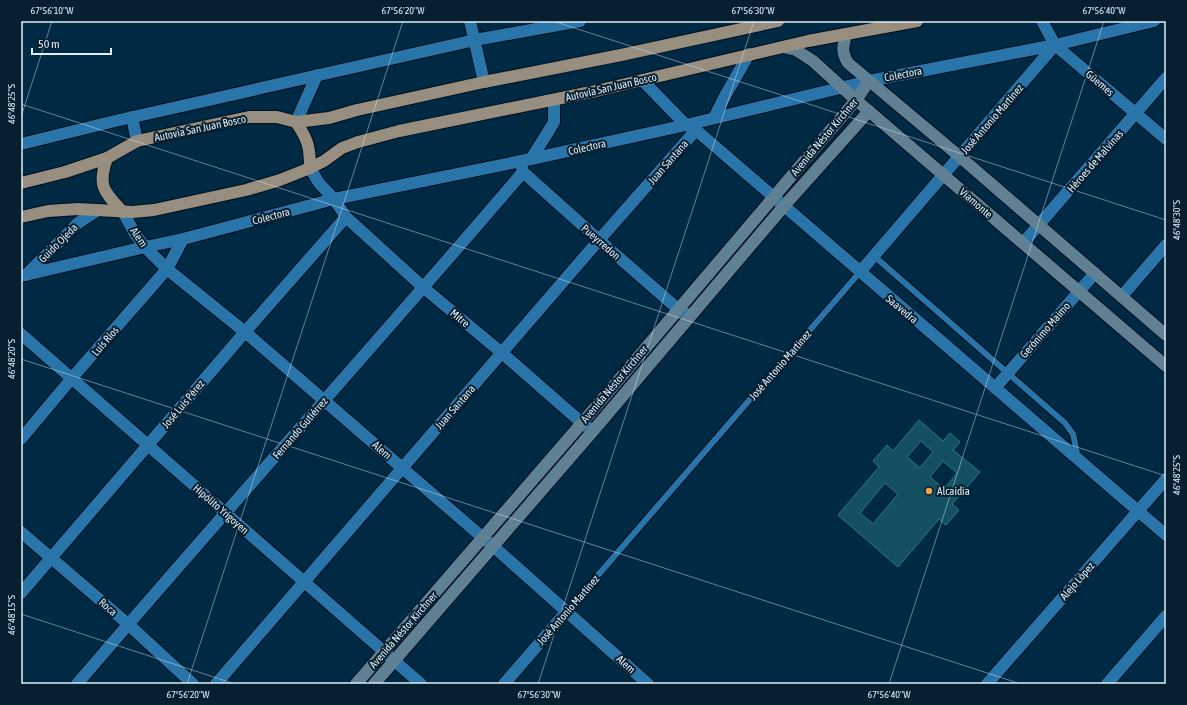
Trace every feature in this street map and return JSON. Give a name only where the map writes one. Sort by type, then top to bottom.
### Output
[{"type":"main road","name":"Autovía San Juan Bosco","points":[[21,184],[65,172],[107,158],[137,141],[249,117],[277,117],[296,122],[329,118],[357,110],[484,82],[621,56],[778,21]]},
{"type":"main road","name":"Autovía San Juan Bosco","points":[[21,217],[48,211],[78,209],[123,212],[154,210],[246,190],[280,180],[310,168],[324,161],[342,148],[399,131],[596,91],[749,54],[917,21]]},
{"type":"main road","points":[[296,122],[304,134],[310,151],[310,168]]},
{"type":"main road","points":[[107,158],[103,169],[103,187],[107,195],[123,212]]},
{"type":"street","points":[[470,21],[484,82]]},
{"type":"street","points":[[21,144],[132,117],[475,40],[580,21]]},
{"type":"street","name":"Güemes","points":[[1042,21],[1056,45],[1166,139]]},
{"type":"street","name":"Colectora","points":[[22,277],[183,239],[334,199],[525,164],[691,128],[714,118],[842,87],[1056,45],[1154,21]]},
{"type":"street","points":[[846,34],[842,48],[848,63],[960,156],[1166,335]]},
{"type":"street","name":"José Antonio Martinez","points":[[860,272],[1056,45]]},
{"type":"street","name":"Viamonte","points":[[782,47],[796,50],[813,61],[856,100],[1166,366]]},
{"type":"street","points":[[714,118],[749,54]]},
{"type":"street","points":[[296,122],[317,75]]},
{"type":"street","name":"Héroes de Malvinas","points":[[1023,243],[1166,78]]},
{"type":"street","name":"Saavedra","points":[[642,80],[691,128],[774,196],[860,272],[1166,535]]},
{"type":"street","name":"Avenida Néstor Kirchner","points":[[356,684],[582,423],[856,100],[868,81]]},
{"type":"street","name":"Fernando Gutiérrez","points":[[77,684],[324,400],[424,288],[525,164],[548,132],[554,122],[554,100]]},
{"type":"street","name":"Avenida Néstor Kirchner","points":[[374,684],[593,431],[784,206],[869,111]]},
{"type":"street","points":[[132,117],[137,141]]},
{"type":"street","name":"Juan Santana","points":[[216,684],[599,240],[691,128]]},
{"type":"street","name":"Pueyrredon","points":[[525,164],[599,240],[678,309],[690,316]]},
{"type":"street","name":"Mitre","points":[[310,168],[319,183],[334,199],[346,217],[424,288],[593,431]]},
{"type":"street","name":"Guido Ojeda","points":[[22,277],[78,223],[98,210]]},
{"type":"street","name":"Alem","points":[[123,212],[135,234],[145,247],[167,269],[244,332],[493,546],[567,611],[644,683]]},
{"type":"street","name":"José Luis Pérez","points":[[21,592],[244,332],[346,217]]},
{"type":"street","name":"Luis Ríos","points":[[21,439],[167,269],[183,239]]},
{"type":"street","points":[[1122,296],[1166,245]]},
{"type":"street","name":"Gerónimo Maimo","points":[[995,388],[1095,273]]},
{"type":"street","name":"Hipólito Yrigoyen","points":[[21,334],[421,684]]},
{"type":"street","name":"Alejo López","points":[[987,684],[1166,479]]},
{"type":"street","name":"Roca","points":[[21,532],[128,624],[193,684]]},
{"type":"street","name":"José Antonio Martinez","points":[[504,684],[567,611]]},
{"type":"street","points":[[1108,684],[1166,616]]},
{"type":"lane","points":[[874,256],[1065,423],[1073,434],[1079,460]]},
{"type":"lane","name":"José Antonio Martinez","points":[[567,611],[860,272]]},
{"type":"building","name":"Alcaidia","points":[[919,420],[943,441],[950,433],[960,442],[953,450],[980,472],[952,504],[959,510],[946,525],[939,519],[898,567],[838,515],[879,467],[873,461],[887,445],[893,451]],"holes":[[[921,441],[933,452],[920,468],[907,457]],[[943,461],[957,473],[944,489],[930,477]],[[885,483],[898,494],[873,524],[860,513]]]},
{"type":"place","name":"Alcaidia","points":[[929,491]]}]
